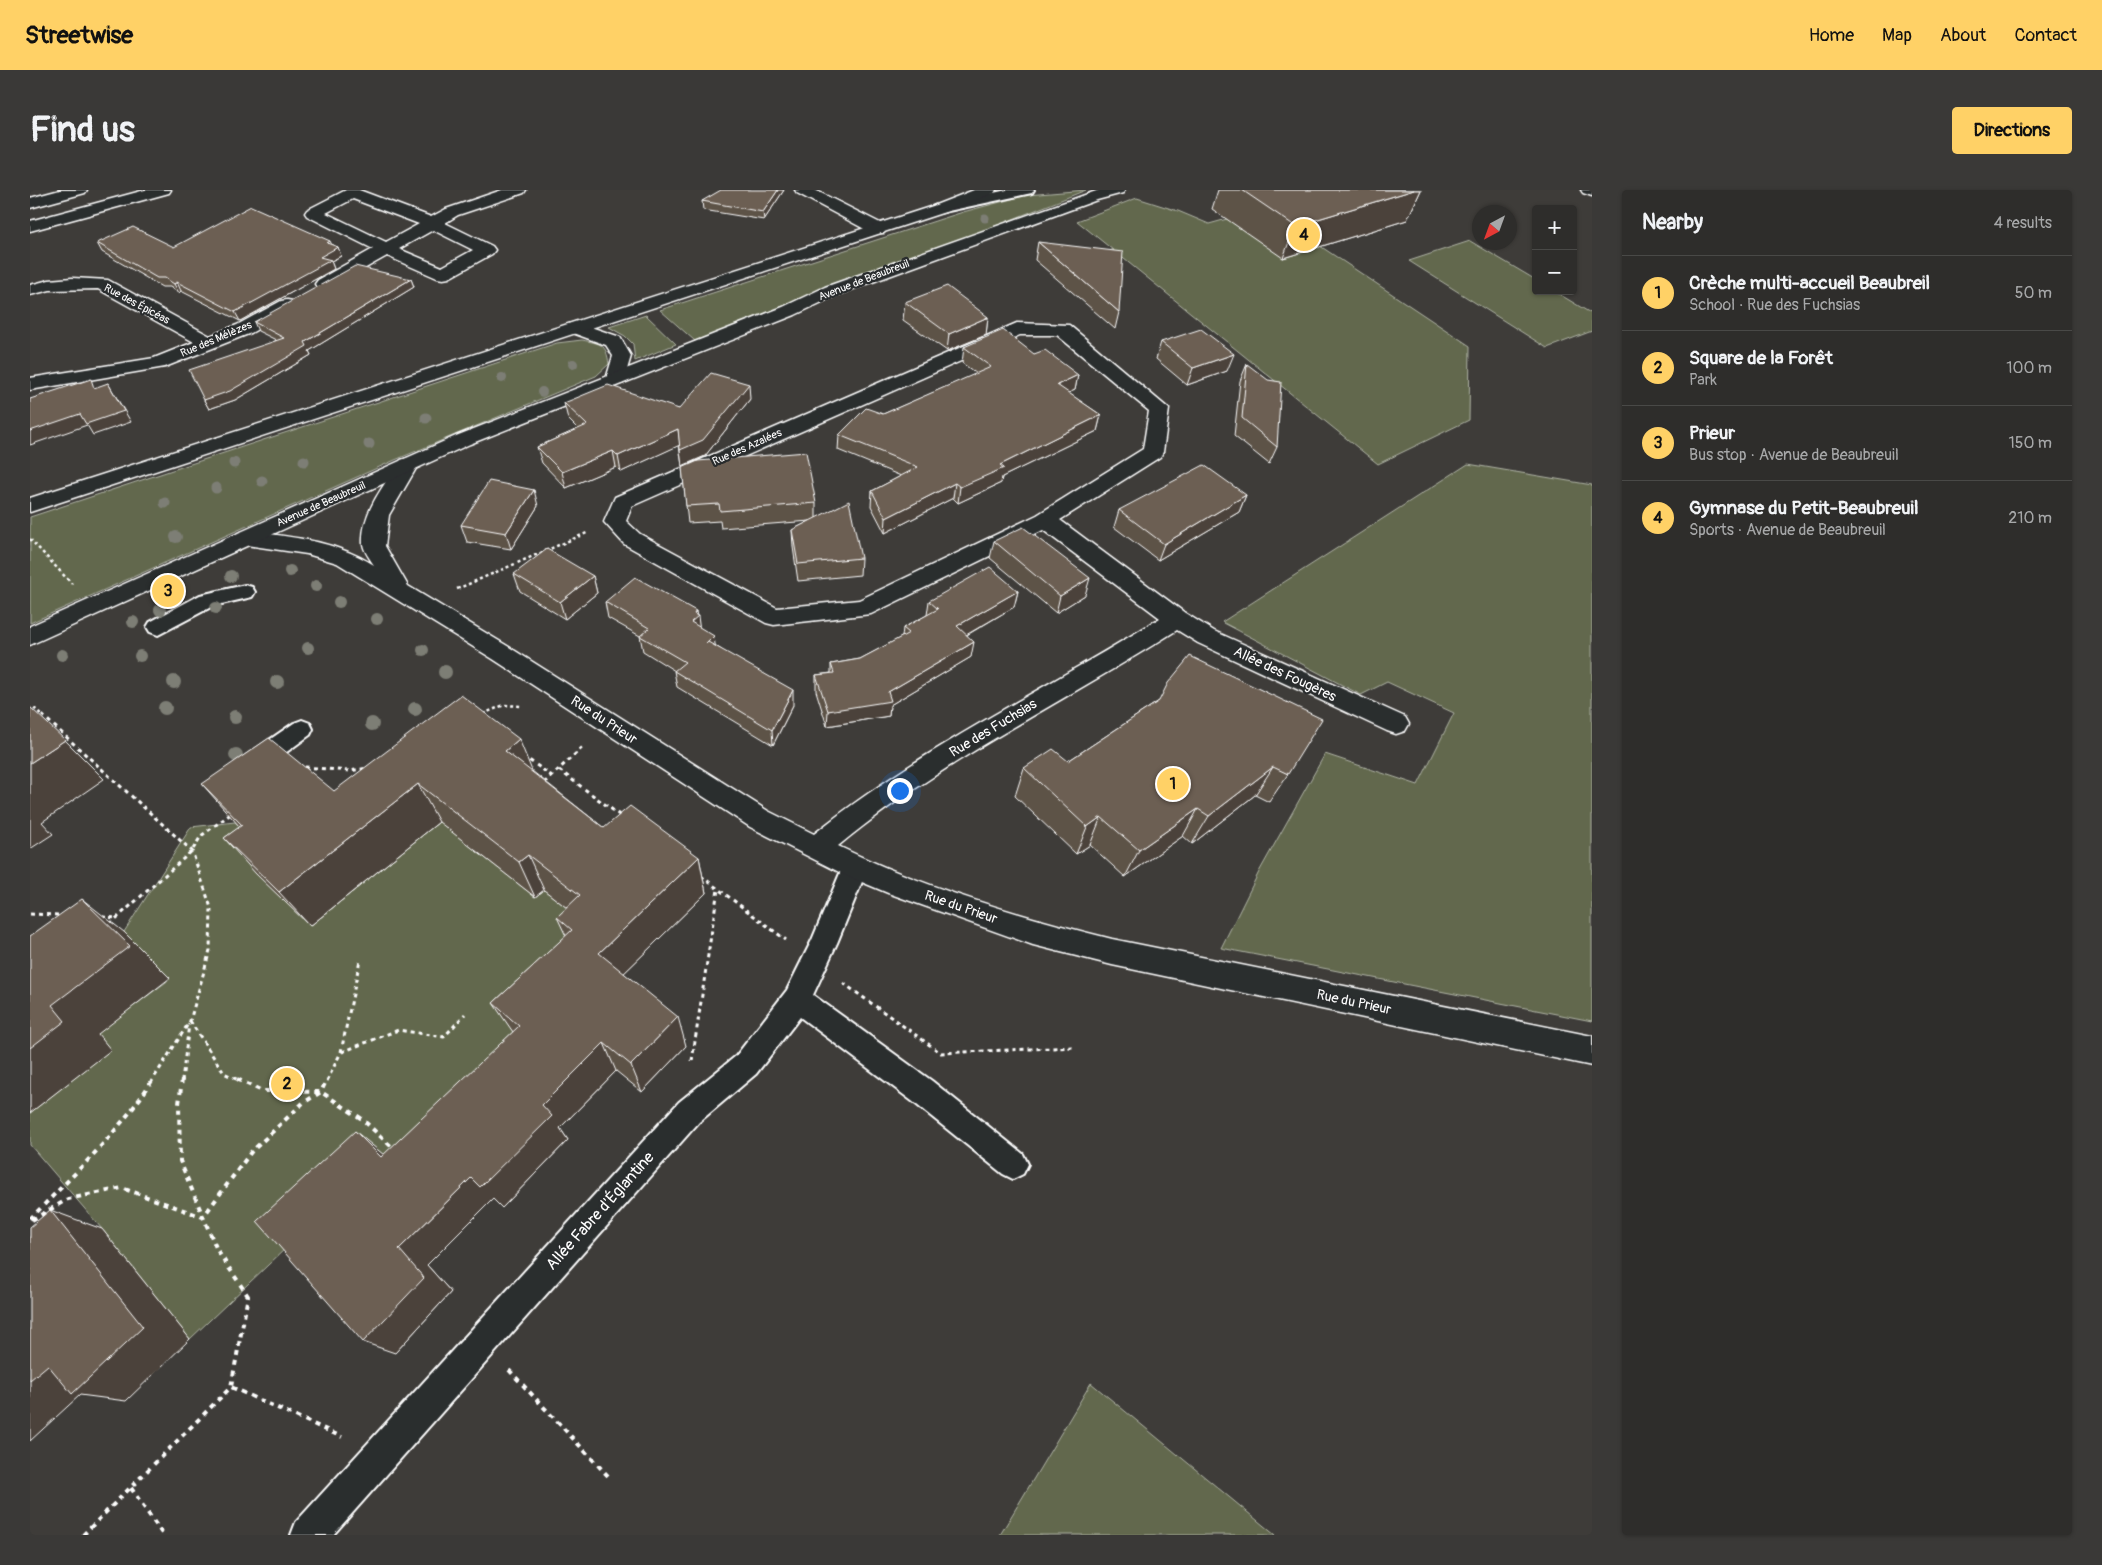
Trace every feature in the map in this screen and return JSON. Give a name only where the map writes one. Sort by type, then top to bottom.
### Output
[{"type":"street","points":[[30,203],[79,190]]},
{"type":"street","points":[[30,226],[163,190]]},
{"type":"street","name":"Rue des Mélèzes","points":[[30,384],[158,363],[209,343],[244,329],[452,212],[518,190]]},
{"type":"street","points":[[802,190],[878,229]]},
{"type":"street","points":[[30,505],[939,209],[988,190]]},
{"type":"street","name":"Avenue de Beaubreuil","points":[[30,636],[463,440],[789,312],[831,291],[1096,193],[1116,190]]},
{"type":"street","points":[[352,193],[433,223],[486,250],[443,274],[386,249],[313,213],[352,193]]},
{"type":"street","name":"Rue des Épicéas","points":[[30,290],[57,284],[102,284],[209,343]]},
{"type":"street","points":[[576,328],[613,341],[622,356],[616,379]]},
{"type":"street","name":"Rue des Azalées","points":[[1016,329],[1062,329],[1159,409],[1153,452],[1045,520],[863,608],[774,617],[632,539],[615,522],[623,502],[1016,329]]},
{"type":"street","name":"Rue du Prieur","points":[[408,465],[393,487],[378,516],[374,546],[410,596]]},
{"type":"street","points":[[1045,520],[1177,619]]},
{"type":"street","name":"Rue du Prieur","points":[[246,538],[308,547],[346,558],[410,596],[759,820],[898,886],[1034,932],[1112,952],[1592,1051]]},
{"type":"street","name":"Allée des Fougères","points":[[1177,619],[1206,637],[1396,724]]},
{"type":"street","name":"Rue des Fuchsias","points":[[816,848],[864,809],[992,727],[1107,663],[1177,619]]},
{"type":"lane","points":[[939,209],[1027,190]]},
{"type":"lane","points":[[158,628],[207,600],[245,592]]},
{"type":"lane","points":[[233,778],[302,729]]},
{"type":"lane","name":"Allée Fabre d'Églantine","points":[[309,1535],[689,1112],[746,1066],[797,999],[856,867]]},
{"type":"lane","points":[[797,999],[922,1091],[1013,1164]]},
{"type":"path","points":[[410,596],[615,522]]},
{"type":"path","points":[[30,539],[94,606]]},
{"type":"path","points":[[480,715],[504,704],[526,706]]},
{"type":"path","points":[[34,708],[192,851],[211,908],[210,950],[190,1021],[179,1104],[180,1161],[217,1250],[248,1296],[231,1387],[83,1535]]},
{"type":"path","points":[[542,786],[588,742],[582,738]]},
{"type":"path","points":[[520,753],[552,776]]},
{"type":"path","points":[[303,767],[349,771],[375,767]]},
{"type":"path","points":[[559,770],[622,817]]},
{"type":"path","points":[[103,929],[119,918],[192,851],[201,836],[240,807]]},
{"type":"path","points":[[694,871],[941,1053],[1075,1047]]},
{"type":"path","points":[[698,1058],[692,1065],[718,889]]},
{"type":"path","points":[[30,914],[70,916]]},
{"type":"path","points":[[99,917],[119,918]]},
{"type":"path","points":[[203,1216],[251,1152],[303,1104],[321,1092],[341,1052],[360,960]]},
{"type":"path","points":[[341,1052],[398,1030],[444,1037],[466,1014]]},
{"type":"path","points":[[190,1021],[224,1073],[262,1091],[321,1092],[362,1119],[398,1153]]},
{"type":"path","points":[[30,1220],[89,1159],[140,1100],[190,1021]]},
{"type":"path","points":[[30,1220],[68,1199],[122,1188],[203,1216]]},
{"type":"path","points":[[483,1342],[609,1477]]},
{"type":"path","points":[[231,1387],[341,1438],[347,1431]]},
{"type":"path","points":[[131,1488],[163,1535]]},
{"type":"green space","points":[[1086,190],[695,341],[660,310],[963,212],[1027,195]]},
{"type":"green space","points":[[1137,198],[1178,211],[1209,224],[1227,219],[1320,246],[1470,346],[1469,420],[1378,464],[1077,221]]},
{"type":"green space","points":[[1470,241],[1472,242],[1472,250],[1485,250],[1532,278],[1532,295],[1561,295],[1592,314],[1592,331],[1547,348],[1409,261]]},
{"type":"green space","points":[[646,315],[676,344],[635,361],[633,344],[625,336],[609,327]]},
{"type":"green space","points":[[582,340],[602,346],[606,352],[609,364],[596,376],[395,460],[30,623],[30,517],[557,343]]},
{"type":"green space","points":[[1468,464],[1592,485],[1592,1021],[1221,948],[1259,872],[1325,754],[1418,785],[1454,713],[1387,682],[1361,695],[1222,622]]},
{"type":"green space","points":[[451,812],[462,840],[535,897],[544,890],[594,929],[537,1054],[384,1155],[190,1339],[102,1229],[30,1145],[30,1113],[110,1050],[91,1027],[134,1006],[170,979],[124,932],[191,827],[235,822],[254,842],[310,926]]},
{"type":"green space","points":[[1091,1383],[1275,1535],[1000,1535]]},
{"type":"building","points":[[721,190],[778,190],[763,212],[702,201]]},
{"type":"building","points":[[1242,190],[1414,190],[1295,226]]},
{"type":"building","points":[[251,206],[330,241],[327,243],[338,247],[320,257],[331,260],[235,312],[177,282],[174,284],[165,278],[157,278],[97,243],[133,227],[174,247]]},
{"type":"building","points":[[1038,242],[1123,252],[1119,312]]},
{"type":"building","points":[[355,266],[411,279],[305,342],[307,346],[230,391],[204,400],[189,370],[284,338],[254,322]]},
{"type":"building","points":[[947,286],[988,317],[949,334],[905,302]]},
{"type":"building","points":[[1201,329],[1234,354],[1193,368],[1161,342]]},
{"type":"building","points":[[1003,330],[1034,354],[1045,350],[1078,375],[1057,385],[1101,415],[1000,465],[1004,468],[960,487],[955,483],[886,518],[872,491],[918,467],[839,435],[866,408],[883,414],[991,367],[964,347]]},
{"type":"building","points":[[1247,364],[1268,380],[1281,382],[1277,447],[1242,418]]},
{"type":"building","points":[[711,373],[749,384],[703,440],[680,450],[678,429],[618,456],[613,451],[562,472],[537,447],[587,425],[564,403],[608,385],[679,409]]},
{"type":"building","points":[[91,379],[94,388],[108,383],[124,411],[86,424],[80,414],[30,431],[30,399]]},
{"type":"building","points":[[806,452],[816,503],[720,511],[719,504],[686,506],[682,468],[698,461]]},
{"type":"building","points":[[1204,465],[1246,495],[1164,544],[1119,510]]},
{"type":"building","points":[[489,481],[534,490],[506,533],[461,525]]},
{"type":"building","points":[[849,501],[861,558],[798,564],[792,530]]},
{"type":"building","points":[[1023,527],[1090,578],[1060,596],[994,541]]},
{"type":"building","points":[[547,549],[593,576],[560,602],[514,574]]},
{"type":"building","points":[[990,567],[1018,591],[957,626],[974,642],[888,692],[891,701],[828,711],[816,675],[834,673],[831,664],[860,659],[909,633],[903,628],[938,609],[929,601]]},
{"type":"building","points":[[635,577],[696,611],[694,614],[698,616],[691,622],[714,636],[708,642],[793,690],[772,730],[674,671],[685,662],[640,636],[649,628],[605,602]]},
{"type":"building","points":[[1190,656],[1322,719],[1288,774],[1273,767],[1209,816],[1198,809],[1139,850],[1101,817],[1087,827],[1024,768],[1053,749],[1068,761],[1159,701],[1168,683]]},
{"type":"building","points":[[461,695],[519,739],[505,751],[604,828],[630,806],[699,857],[599,953],[678,1017],[631,1065],[604,1043],[542,1105],[552,1116],[480,1187],[471,1178],[399,1249],[424,1278],[363,1342],[257,1221],[355,1131],[381,1157],[519,1026],[493,1003],[572,930],[557,917],[580,895],[528,855],[519,862],[418,784],[279,892],[224,838],[242,825],[202,784],[269,738],[334,791]]},
{"type":"building","points":[[30,707],[65,740],[30,763]]},
{"type":"building","points":[[82,899],[130,946],[52,1005],[65,1021],[30,1048],[30,936]]},
{"type":"building","points":[[50,1210],[143,1327],[72,1394],[48,1365],[30,1380],[30,1227]]},
{"type":"place","name":"Gymnase du Petit-Beaubreuil","points":[[1304,235]]},
{"type":"place","name":"Prieur","points":[[168,591]]},
{"type":"place","name":"Crèche multi-accueil Beaubreil","points":[[1173,784]]},
{"type":"place","name":"Square de la Forêt","points":[[287,1084]]}]
